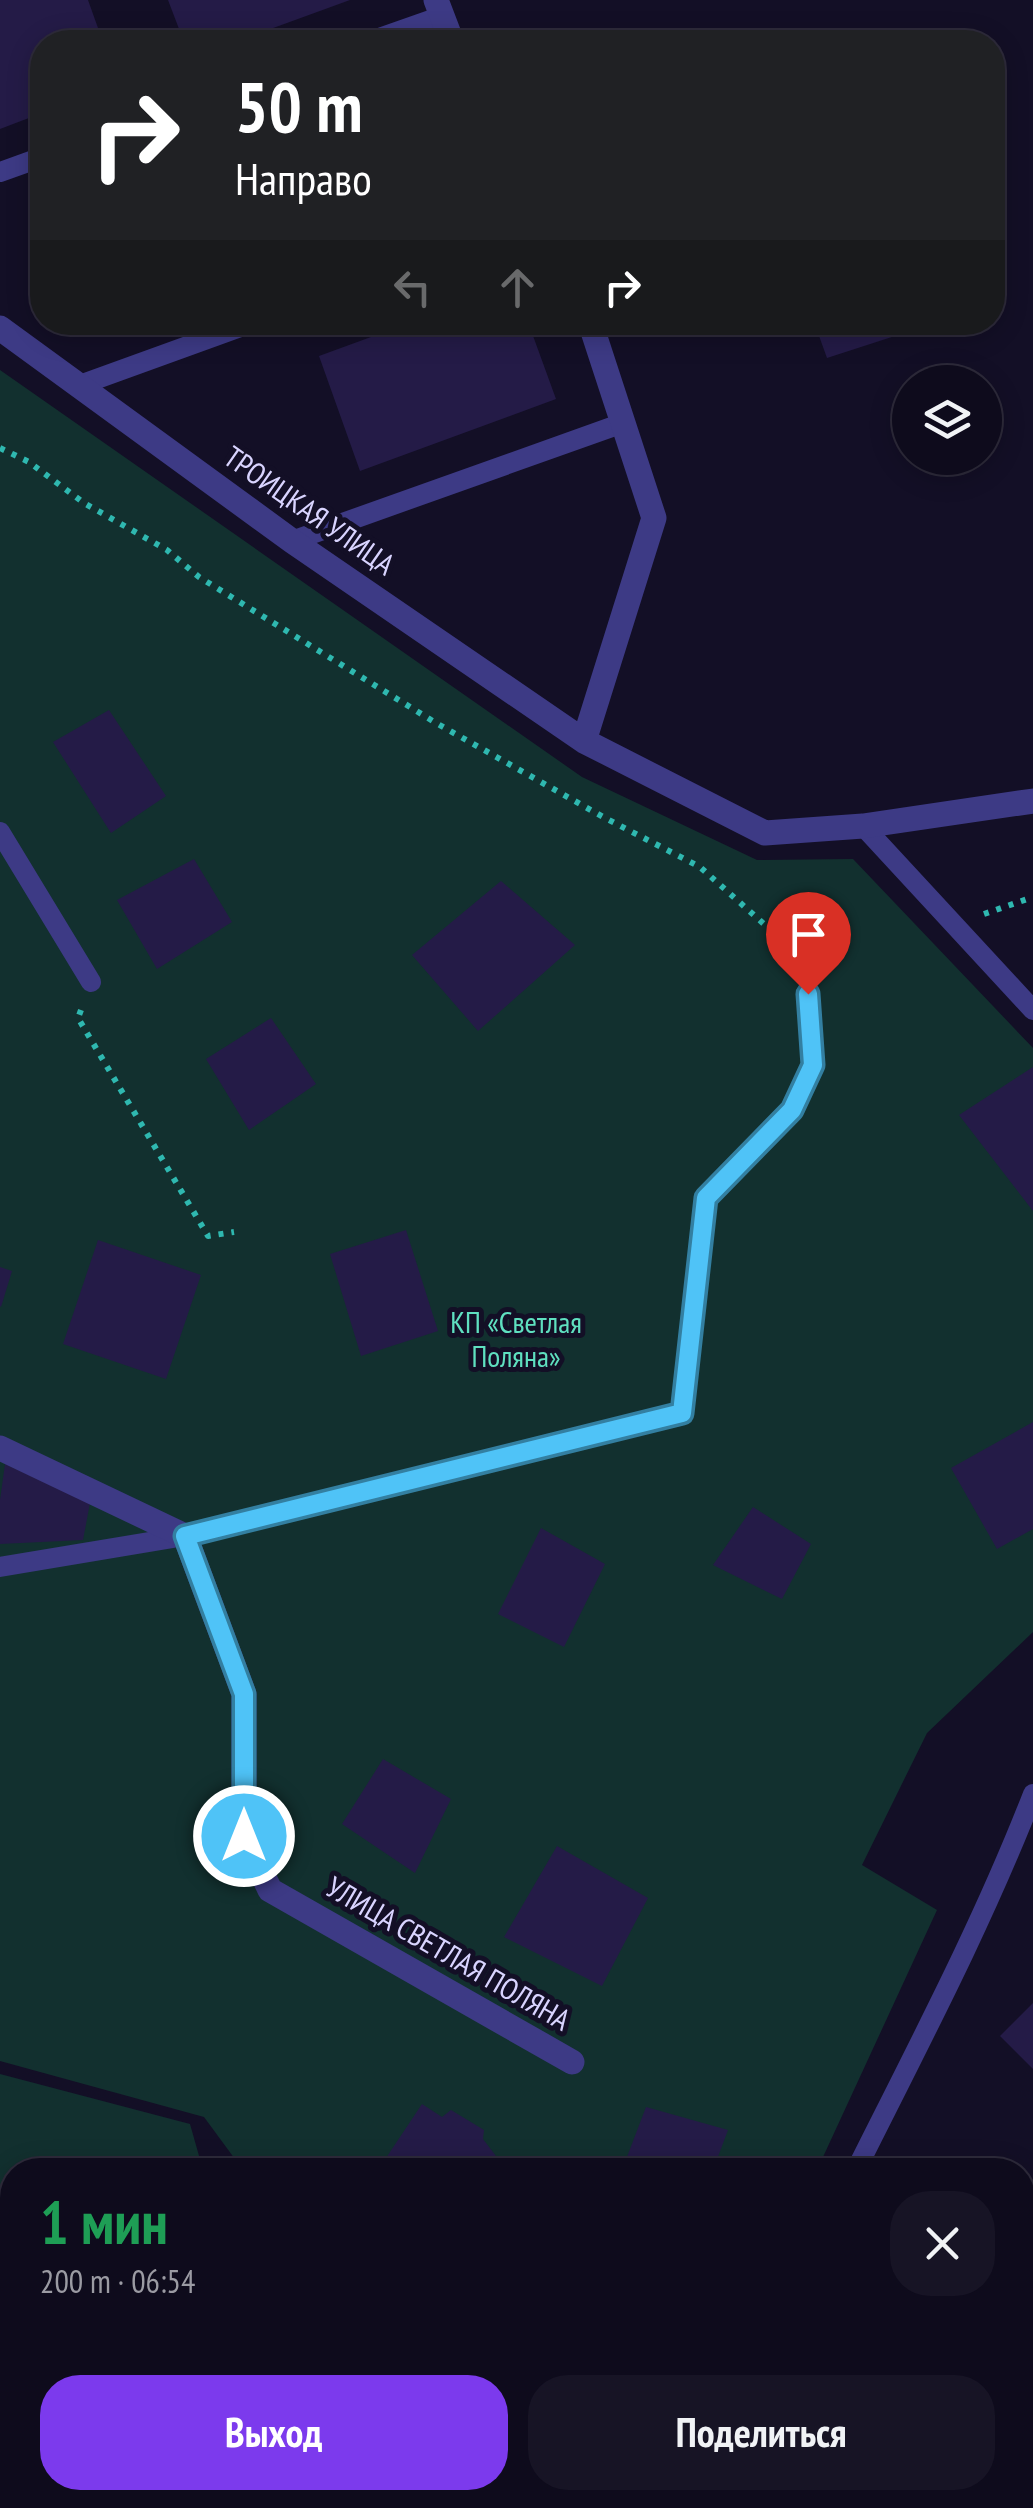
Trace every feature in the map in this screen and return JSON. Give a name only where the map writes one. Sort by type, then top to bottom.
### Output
[{"type":"street","name":"ТРОИЦКАЯ УЛИЦА","points":[[0,328],[292,541],[584,741],[765,833],[864,826],[1033,801]]},
{"type":"street","points":[[584,741],[654,518],[594,335]]},
{"type":"street","points":[[0,1448],[185,1536]]},
{"type":"street","name":"УЛИЦА СВЕТЛАЯ ПОЛЯНА","points":[[185,1536],[244,1694],[244,1836],[270,1890],[572,2062]]},
{"type":"lane","points":[[393,30],[439,8]]},
{"type":"lane","points":[[0,172],[30,161]]},
{"type":"lane","points":[[80,385],[218,335]]},
{"type":"lane","points":[[292,541],[623,423]]},
{"type":"lane","points":[[864,826],[1033,1010]]},
{"type":"lane","points":[[0,832],[91,982]]},
{"type":"lane","points":[[0,1567],[185,1536],[682,1413],[706,1198],[792,1110],[813,1065],[808,994]]},
{"type":"lane","points":[[862,2158],[926,2030],[1033,1794]]},
{"type":"path","points":[[0,448],[29,462],[84,502],[166,550],[200,577],[436,724],[700,867],[774,933],[808,994]]},
{"type":"path","points":[[954,924],[1033,897]]},
{"type":"path","points":[[91,982],[78,1018],[208,1236],[234,1232]]},
{"type":"green space","name":"КП «Светлая Поляна»","points":[[0,370],[582,777],[757,860],[853,859],[1033,1048],[1033,1632],[927,1733],[862,1865],[937,1910],[823,2158],[234,2158],[204,2117],[0,2061]]},
{"type":"green space","points":[[0,2074],[190,2124],[200,2158],[0,2158]]},
{"type":"building","points":[[0,0],[88,0],[99,30],[30,30],[30,118],[0,129]]},
{"type":"building","points":[[168,0],[350,0],[268,30],[179,30]]},
{"type":"building","points":[[376,335],[533,335],[556,399],[360,471],[319,356]]},
{"type":"building","points":[[819,335],[898,335],[827,358]]},
{"type":"building","points":[[109,710],[166,796],[111,833],[53,742]]},
{"type":"building","points":[[194,859],[232,922],[157,969],[117,900]]},
{"type":"building","points":[[501,881],[575,945],[478,1031],[412,955]]},
{"type":"building","points":[[271,1018],[316,1084],[249,1130],[206,1059]]},
{"type":"building","points":[[1033,1067],[1033,1211],[959,1115]]},
{"type":"building","points":[[406,1230],[438,1331],[361,1356],[330,1254]]},
{"type":"building","points":[[98,1240],[201,1275],[166,1379],[63,1344]]},
{"type":"building","points":[[0,1267],[12,1271],[1,1307],[0,1306]]},
{"type":"building","points":[[1033,1422],[1033,1529],[997,1549],[951,1468]]},
{"type":"building","points":[[5,1464],[90,1503],[83,1540],[0,1544]]},
{"type":"building","points":[[753,1507],[811,1544],[782,1599],[713,1565]]},
{"type":"building","points":[[541,1528],[605,1564],[564,1647],[498,1614]]},
{"type":"building","points":[[383,1759],[451,1799],[415,1873],[342,1824]]},
{"type":"building","points":[[557,1846],[648,1898],[602,1986],[504,1937]]},
{"type":"building","points":[[1033,2003],[1033,2069],[1000,2036]]},
{"type":"building","points":[[422,2104],[442,2117],[451,2110],[484,2130],[483,2139],[497,2158],[386,2158]]},
{"type":"building","points":[[646,2107],[728,2130],[718,2158],[627,2158]]},
{"type":"route","points":[[244,1836],[244,1694],[185,1536],[682,1413],[706,1198],[792,1110],[813,1065],[808,994]]}]
